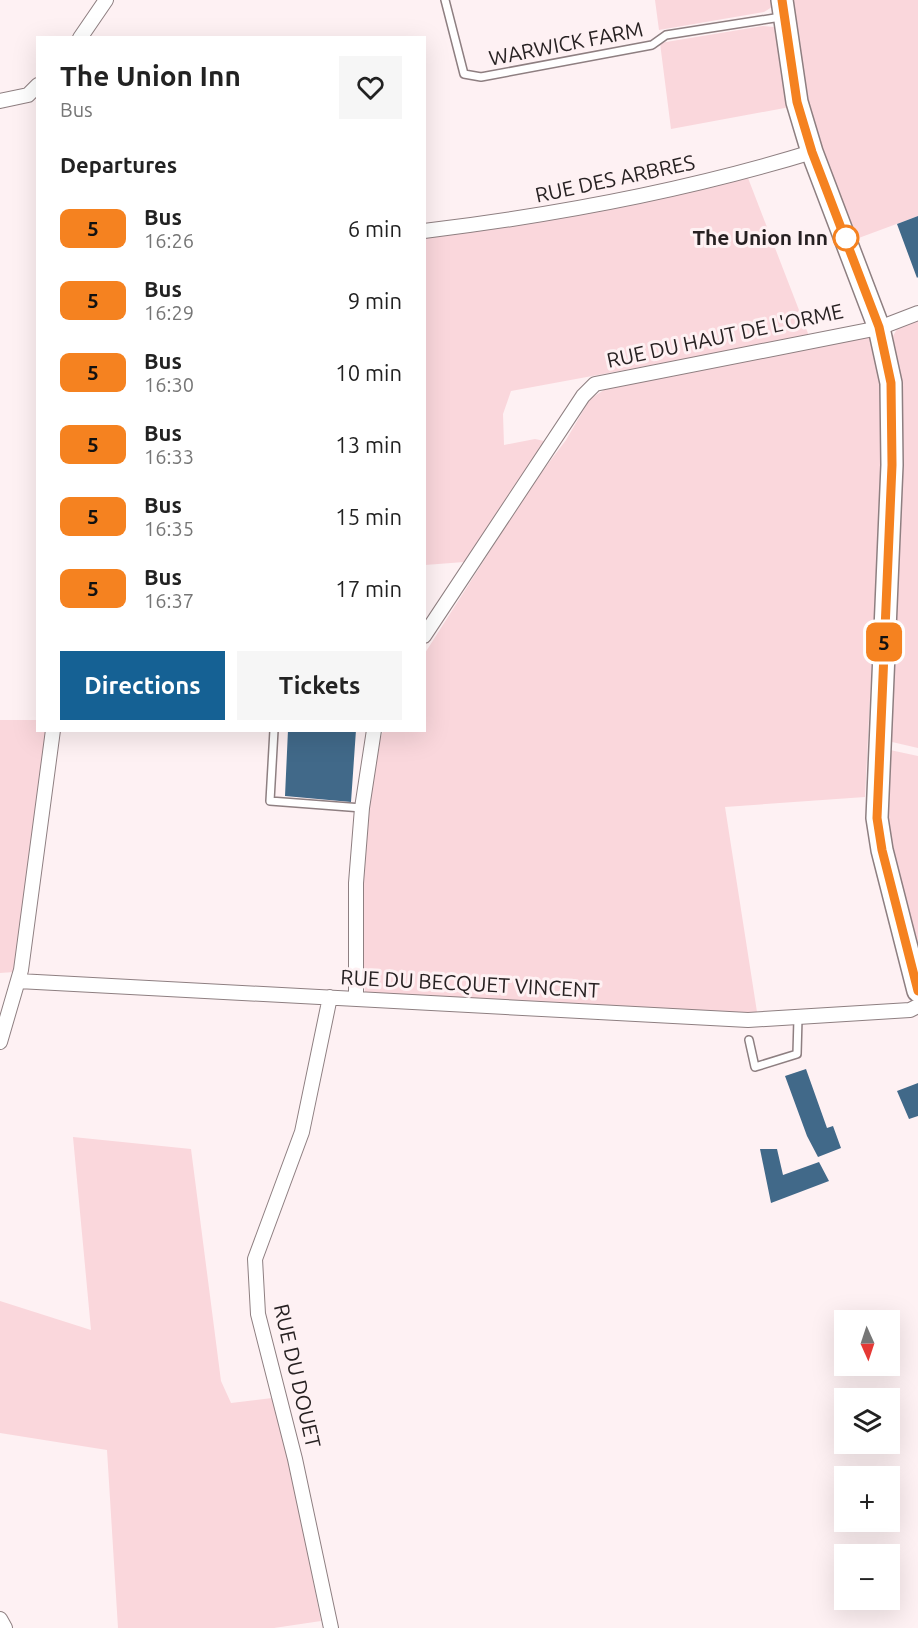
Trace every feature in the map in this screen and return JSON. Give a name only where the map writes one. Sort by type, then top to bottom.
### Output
[{"type":"main road","points":[[783,8],[797,102],[812,152],[879,327],[891,383],[892,465],[877,818],[882,850],[918,991]]},
{"type":"street","points":[[81,36],[106,0]]},
{"type":"street","points":[[0,101],[34,93]]},
{"type":"street","name":"RUE DES ARBRES","points":[[426,231],[526,219],[635,198],[756,169],[812,152]]},
{"type":"street","name":"RUE DU HAUT DE L'ORME","points":[[426,633],[583,396],[595,384],[879,327],[918,313]]},
{"type":"street","points":[[0,1042],[18,981],[53,732]]},
{"type":"street","points":[[356,999],[356,883],[362,808],[374,732]]},
{"type":"street","name":"RUE DU BECQUET VINCENT","points":[[18,981],[710,1019],[798,1018],[910,1010],[918,1006]]},
{"type":"street","name":"RUE DU DOUET","points":[[329,1628],[295,1459],[258,1314],[255,1259],[302,1132],[330,997]]},
{"type":"street","points":[[0,1619],[5,1628]]},
{"type":"lane","name":"WARWICK FARM","points":[[445,0],[464,75],[481,77],[652,45],[666,35],[783,8]]},
{"type":"lane","points":[[274,732],[270,801],[362,808]]},
{"type":"lane","points":[[749,1040],[755,1067],[797,1054],[798,1018]]},
{"type":"shaded area","points":[[655,0],[773,1],[772,7],[764,12],[659,30]]},
{"type":"shaded area","points":[[792,0],[918,0],[918,216],[856,239],[811,121]]},
{"type":"shaded area","points":[[763,26],[774,27],[778,32],[790,107],[671,129],[660,43]]},
{"type":"shaded area","points":[[748,178],[809,336],[511,391],[503,414],[504,445],[535,439],[549,442],[464,562],[426,565],[426,236],[506,226],[667,196]]},
{"type":"shaded area","points":[[918,319],[918,748],[892,742],[887,736],[899,376],[893,336],[897,329]]},
{"type":"shaded area","points":[[867,334],[874,341],[881,393],[882,458],[865,797],[725,807],[757,1012],[701,1013],[365,993],[359,904],[367,809],[383,732],[426,732],[426,651],[532,485],[566,440],[590,399],[610,386]]},
{"type":"shaded area","points":[[0,720],[36,720],[36,732],[48,732],[14,972],[0,973]]},
{"type":"shaded area","points":[[890,750],[918,756],[918,957],[890,852],[884,805]]},
{"type":"shaded area","points":[[73,1137],[191,1149],[221,1381],[231,1403],[272,1398],[292,1471],[321,1621],[274,1628],[118,1628],[107,1450],[0,1433],[0,1301],[91,1330]]},
{"type":"building","points":[[918,216],[918,277],[917,278],[897,224]]},
{"type":"building","points":[[288,732],[356,732],[351,802],[285,796]]},
{"type":"building","points":[[806,1069],[827,1128],[833,1126],[841,1148],[818,1157],[807,1136],[785,1076]]},
{"type":"building","points":[[918,1083],[918,1116],[909,1119],[897,1091]]},
{"type":"building","points":[[760,1149],[777,1149],[783,1175],[819,1162],[829,1181],[771,1203]]},
{"type":"bus line","name":"5","points":[[782,0],[797,102],[812,152],[879,327],[891,383],[892,465],[877,818],[882,850],[918,991]]},
{"type":"place","name":"The Union Inn","points":[[846,238]]}]
